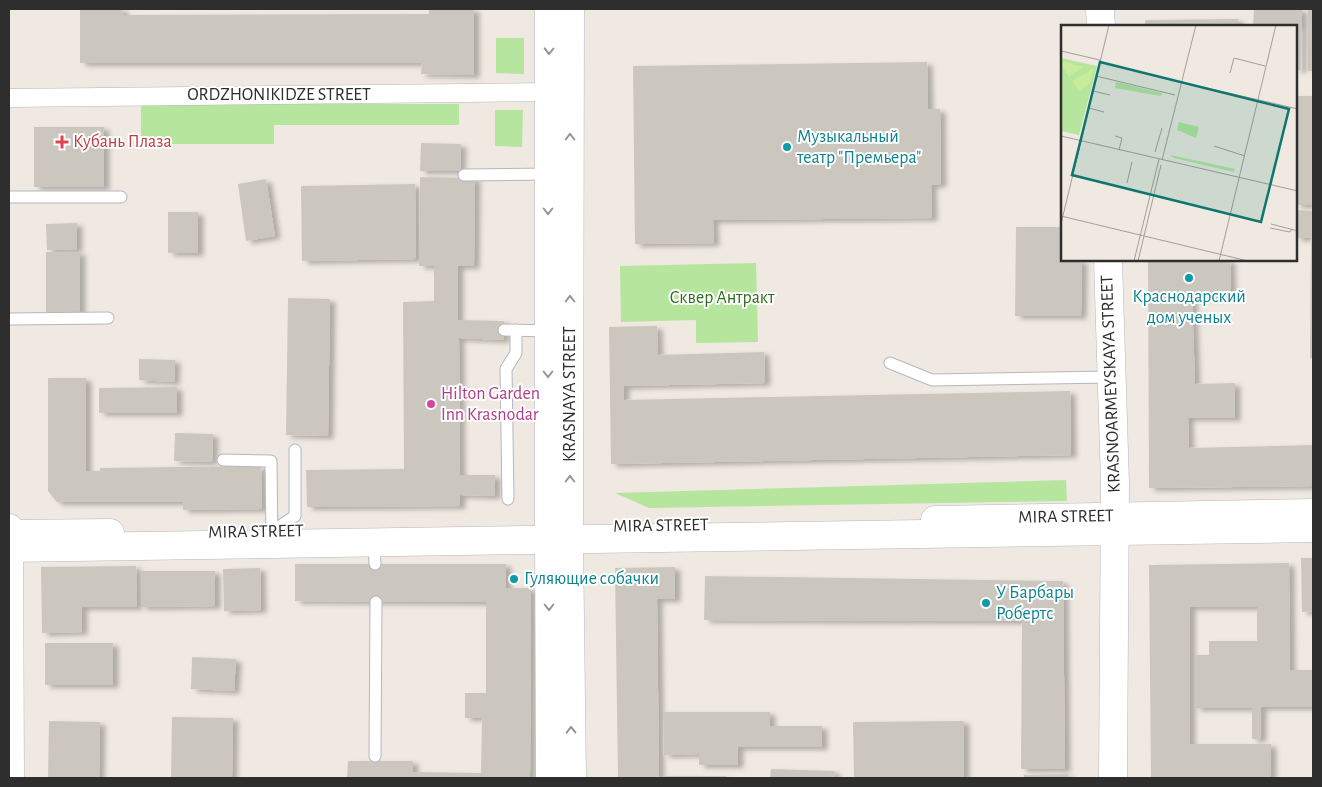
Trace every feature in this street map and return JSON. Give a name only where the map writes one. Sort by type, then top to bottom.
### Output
[{"type":"main road","name":"KRASNAYA STREET","points":[[549,9],[548,332],[572,778]]},
{"type":"main road","name":"KRASNAYA STREET","points":[[550,778],[559,534],[570,9]]},
{"type":"main road","points":[[1100,9],[1101,25]]},
{"type":"main road","name":"KRASNOARMEYSKAYA STREET","points":[[1108,261],[1115,524],[1113,778]]},
{"type":"main road","name":"MIRA STREET","points":[[9,548],[271,538],[1115,524],[1313,513]]},
{"type":"main road","name":"MIRA STREET","points":[[1115,524],[1313,528]]},
{"type":"main road","points":[[9,528],[10,778]]},
{"type":"main road","name":"MIRA STREET","points":[[9,534],[271,538],[375,554],[559,534]]},
{"type":"street","name":"ORDZHONIKIDZE STREET","points":[[9,98],[548,92]]},
{"type":"lane","points":[[464,175],[548,174]]},
{"type":"lane","points":[[9,198],[121,197]]},
{"type":"lane","points":[[9,319],[108,318]]},
{"type":"lane","points":[[504,330],[548,332]]},
{"type":"lane","points":[[508,499],[506,369],[516,353],[516,330]]},
{"type":"lane","points":[[890,363],[932,380],[1111,377]]},
{"type":"lane","points":[[271,538],[295,516],[295,450]]},
{"type":"lane","points":[[223,460],[271,461],[271,538]]},
{"type":"lane","points":[[375,756],[376,602]]},
{"type":"green space","points":[[496,38],[524,38],[524,74],[496,73]]},
{"type":"green space","points":[[141,104],[459,104],[459,125],[274,125],[274,144],[141,144]]},
{"type":"green space","points":[[495,110],[523,110],[522,147],[495,146]]},
{"type":"green space","name":"Сквер Антракт","points":[[756,263],[758,342],[696,343],[696,320],[621,322],[620,266]]},
{"type":"green space","points":[[1066,480],[1067,501],[649,508],[615,493]]},
{"type":"building","points":[[80,9],[123,9],[123,15],[429,14],[429,9],[474,9],[474,75],[421,74],[422,63],[80,63]]},
{"type":"building","points":[[1254,9],[1302,9],[1301,70],[1297,70],[1297,25],[1253,25]]},
{"type":"building","points":[[1308,9],[1313,9],[1313,71],[1308,71]]},
{"type":"building","points":[[1238,19],[1238,25],[1145,25],[1145,20]]},
{"type":"building","name":"Музыкальный театр \"Премьера\"","points":[[927,62],[928,109],[940,109],[941,184],[931,185],[932,218],[713,220],[714,243],[635,244],[633,66]]},
{"type":"building","points":[[1297,96],[1313,96],[1313,205],[1297,205]]},
{"type":"building","points":[[34,127],[104,127],[104,187],[34,187]]},
{"type":"building","points":[[421,143],[461,144],[460,171],[420,171]]},
{"type":"building","name":"Hilton Garden Inn Krasnodar","points":[[420,177],[475,178],[474,266],[458,266],[458,320],[504,321],[504,340],[459,338],[460,475],[495,475],[495,496],[460,495],[460,506],[307,507],[306,470],[404,469],[403,302],[434,301],[434,266],[419,266]]},
{"type":"building","points":[[266,179],[275,236],[246,241],[238,184]]},
{"type":"building","points":[[415,184],[416,259],[302,261],[301,186]]},
{"type":"building","points":[[1297,210],[1313,211],[1313,358],[1310,358],[1311,238],[1297,238]]},
{"type":"building","points":[[168,212],[198,212],[198,253],[168,253]]},
{"type":"building","points":[[77,223],[77,249],[47,250],[46,224]]},
{"type":"building","points":[[1016,227],[1061,227],[1061,261],[1082,261],[1081,316],[1015,316]]},
{"type":"building","points":[[46,252],[80,252],[80,312],[46,312]]},
{"type":"building","points":[[1148,261],[1230,261],[1231,297],[1192,297],[1195,384],[1235,383],[1235,418],[1188,418],[1189,448],[1313,445],[1313,486],[1149,488]]},
{"type":"building","points":[[288,298],[330,299],[328,436],[286,435]]},
{"type":"building","points":[[657,326],[658,355],[764,352],[765,383],[624,386],[624,400],[1070,391],[1071,455],[611,464],[609,327]]},
{"type":"building","points":[[139,359],[175,360],[174,382],[139,380]]},
{"type":"building","points":[[48,378],[86,378],[86,471],[100,471],[100,468],[261,466],[262,509],[183,510],[183,502],[57,502],[48,491]]},
{"type":"building","points":[[177,387],[177,413],[99,413],[99,388]]},
{"type":"building","points":[[175,433],[213,434],[212,462],[174,461]]},
{"type":"building","points":[[1301,558],[1313,558],[1313,611],[1302,612]]},
{"type":"building","points":[[1289,563],[1290,670],[1313,670],[1313,707],[1261,707],[1261,739],[1252,739],[1252,708],[1195,708],[1195,655],[1209,655],[1209,641],[1257,641],[1257,607],[1190,607],[1190,744],[1271,744],[1271,777],[1151,778],[1149,565]]},
{"type":"building","points":[[295,564],[506,564],[506,588],[531,588],[530,778],[347,778],[348,761],[413,761],[413,772],[481,773],[482,718],[465,718],[465,693],[486,693],[486,602],[295,601]]},
{"type":"building","points":[[136,566],[137,607],[82,607],[82,632],[42,633],[41,567]]},
{"type":"building","points":[[675,567],[675,599],[657,599],[659,778],[618,778],[615,568]]},
{"type":"building","points":[[260,568],[261,610],[224,611],[223,569]]},
{"type":"building","points":[[141,571],[215,571],[215,606],[141,607]]},
{"type":"building","points":[[705,576],[1063,581],[1065,769],[1021,769],[1022,621],[704,620]]},
{"type":"building","points":[[45,643],[113,643],[113,685],[45,685]]},
{"type":"building","points":[[192,657],[236,659],[234,691],[191,689]]},
{"type":"building","points":[[663,712],[770,712],[770,726],[822,726],[822,747],[738,747],[738,765],[699,765],[699,754],[664,755]]},
{"type":"building","points":[[172,717],[233,718],[232,778],[171,778]]},
{"type":"building","points":[[49,721],[100,722],[99,778],[48,778]]},
{"type":"building","points":[[964,721],[964,778],[854,778],[853,722]]},
{"type":"building","points":[[771,769],[835,771],[834,778],[770,778]]},
{"type":"building","points":[[1068,774],[1068,778],[1024,778],[1024,775]]},
{"type":"building","points":[[664,776],[726,776],[726,778],[664,778]]},
{"type":"place","name":"Кубань Плаза","points":[[62,142]]},
{"type":"place","name":"Музыкальный театр \"Премьера\"","points":[[787,147]]},
{"type":"place","name":"Краснодарский дом ученых","points":[[1189,278]]},
{"type":"place","name":"Hilton Garden Inn Krasnodar","points":[[431,404]]},
{"type":"place","name":"Гуляющие собачки","points":[[514,579]]},
{"type":"place","name":"У Барбары Робертс","points":[[986,603]]}]
